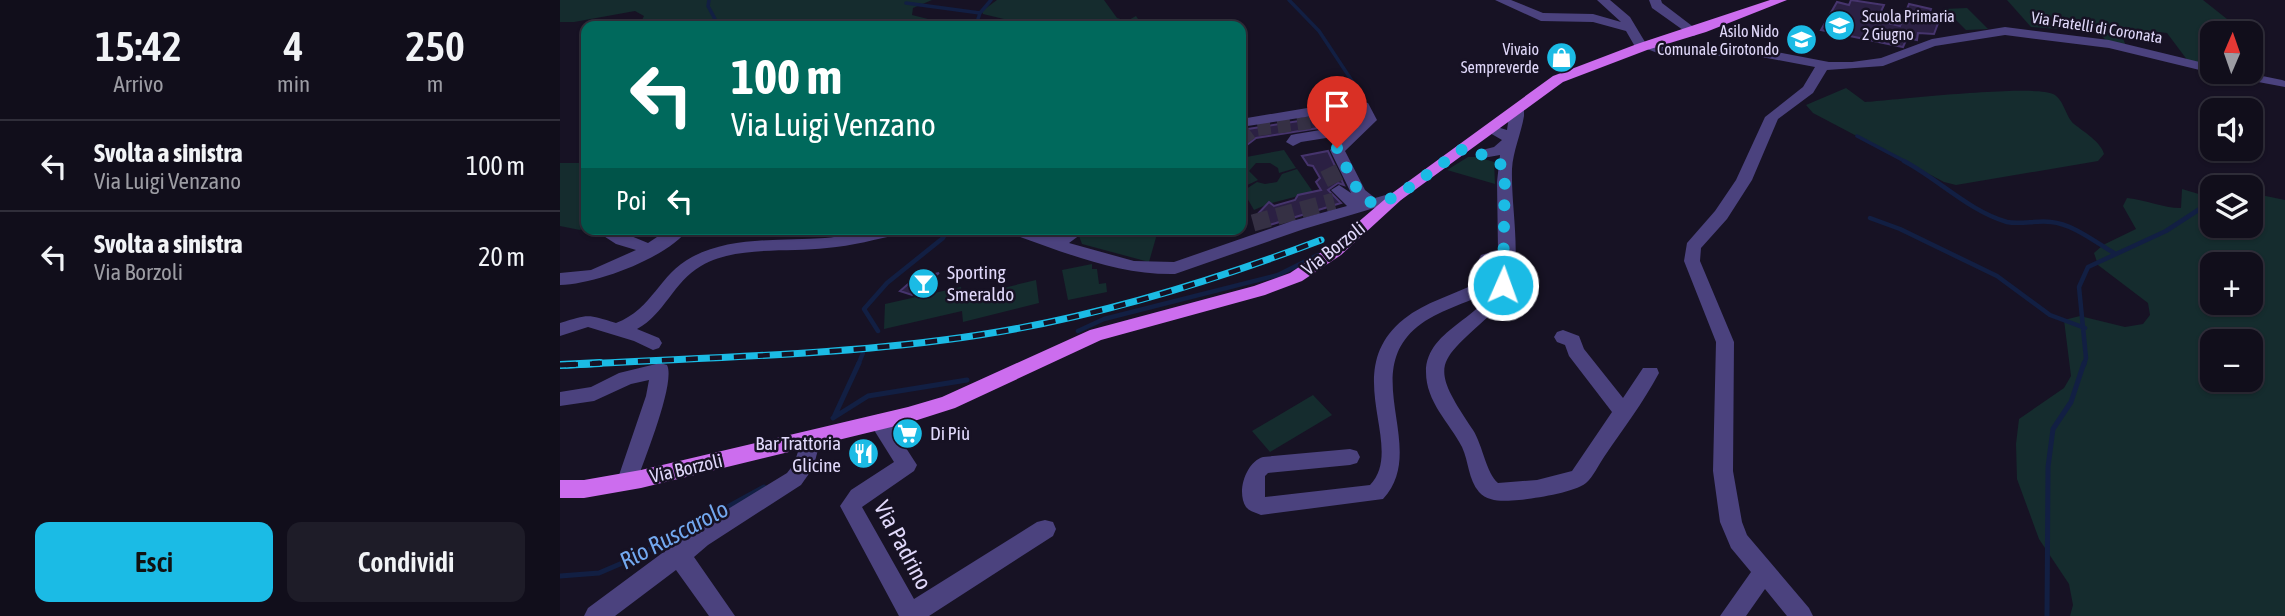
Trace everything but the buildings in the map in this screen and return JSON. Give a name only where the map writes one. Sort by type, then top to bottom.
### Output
[{"type":"main road","name":"Via Borzoli","points":[[560,489],[584,489],[627,481],[811,439],[948,403],[1096,335],[1272,287],[1312,268],[1396,197],[1568,74],[1781,0]]},
{"type":"street","points":[[1501,0],[1541,17],[1593,19],[1630,27]]},
{"type":"street","points":[[1603,0],[1645,46]]},
{"type":"street","points":[[1655,0],[1656,5],[1694,32]]},
{"type":"street","name":"Via Fratelli di Coronata","points":[[1645,46],[1672,53],[1751,51],[1823,65],[1871,65],[1932,43],[2001,31],[2109,44],[2200,66]]},
{"type":"street","points":[[1801,616],[1739,541],[1728,510],[1723,471],[1725,342],[1692,261],[1693,247],[1721,215],[1744,180],[1772,117],[1808,90],[1823,65]]},
{"type":"street","points":[[2263,80],[2282,84]]},
{"type":"street","points":[[1246,122],[1355,104],[1363,106],[1370,120],[1296,138],[1293,142]]},
{"type":"street","points":[[1517,109],[1518,119],[1510,139],[1505,168],[1505,275],[1498,296],[1448,340],[1439,351],[1435,362],[1434,377],[1439,395],[1468,440],[1485,484],[1494,491],[1506,492],[1579,478],[1650,373]]},
{"type":"street","points":[[1347,202],[1359,193],[1336,150],[1363,123]]},
{"type":"street","points":[[1490,129],[1510,139]]},
{"type":"street","points":[[1483,154],[1499,151],[1510,139]]},
{"type":"street","points":[[1464,148],[1483,154],[1505,168]]},
{"type":"street","points":[[1033,235],[1134,267],[1175,268],[1256,231],[1347,202],[1396,197]]},
{"type":"street","points":[[1347,202],[1355,233]]},
{"type":"street","points":[[612,235],[649,249]]},
{"type":"street","points":[[560,279],[578,279],[601,273],[671,235]]},
{"type":"street","points":[[618,329],[641,320],[655,307],[681,272],[714,254],[727,250],[829,243],[870,235]]},
{"type":"street","points":[[1057,243],[1070,235]]},
{"type":"street","points":[[1350,457],[1263,465],[1255,472],[1254,502],[1261,506],[1376,493],[1384,487],[1392,463],[1382,377],[1390,352],[1404,330],[1416,318],[1484,286],[1490,273],[1487,259],[1505,254]]},
{"type":"street","points":[[560,330],[584,321],[618,329],[653,343]]},
{"type":"street","points":[[1563,337],[1573,341],[1575,351],[1624,413]]},
{"type":"street","points":[[560,399],[594,394],[626,378],[660,370],[656,396],[627,481]]},
{"type":"street","name":"Via Padrino","points":[[880,422],[907,465],[858,496],[851,506],[908,610],[918,610],[1045,529]]},
{"type":"street","points":[[596,616],[700,538],[794,479],[803,468],[811,439]]},
{"type":"street","points":[[683,553],[684,563],[723,616]]},
{"type":"street","points":[[1732,616],[1764,572]]},
{"type":"green space","points":[[560,0],[932,0],[913,8],[912,15],[928,19],[979,21],[642,21],[644,16],[635,11],[560,22]]},
{"type":"green space","points":[[997,0],[1104,0],[1117,18],[1127,21],[1008,21],[983,14],[982,11]]},
{"type":"green space","points":[[2007,0],[2203,0],[2229,21],[2200,21],[2200,64],[2188,61],[2167,33],[2150,31],[2151,36],[2122,36],[2126,46],[2108,42],[2098,32],[2031,27]]},
{"type":"green space","points":[[1967,8],[1988,29],[1966,30],[1945,9]]},
{"type":"green space","points":[[1136,16],[1139,21],[1127,21]]},
{"type":"green space","points":[[1846,88],[1865,102],[1993,92],[2041,91],[2053,94],[2060,100],[2071,121],[2096,141],[2104,154],[2098,161],[1956,185],[1944,182],[1813,113],[1806,105]]},
{"type":"green space","points":[[1284,150],[1296,168],[1279,173],[1278,168],[1270,163],[1256,163],[1249,171],[1258,180],[1246,186],[1246,157]]},
{"type":"green space","points":[[1468,157],[1494,162],[1495,184],[1447,170]]},
{"type":"green space","points":[[560,163],[581,163],[581,229],[560,226]]},
{"type":"green space","points":[[1297,169],[1313,192],[1254,210],[1246,196],[1246,189],[1257,182],[1277,182],[1282,174]]},
{"type":"green space","points":[[2182,189],[2200,194],[2200,238],[2263,238],[2263,195],[2285,200],[2285,616],[2070,616],[2073,605],[2069,584],[2039,539],[2017,479],[2016,444],[2019,419],[2064,388],[2071,376],[2064,320],[2080,316],[2125,327],[2143,324],[2150,315],[2148,303],[2098,265],[2094,253],[2103,245],[2136,229],[2123,206],[2127,198],[2181,208]]},
{"type":"green space","points":[[1157,235],[1149,262],[1082,244],[1079,236]]},
{"type":"green space","points":[[1092,264],[1092,269],[1097,269],[1099,284],[1106,283],[1107,292],[1068,300],[1062,270]]},
{"type":"green space","points":[[1036,280],[1039,303],[963,322],[962,311],[884,329],[885,304],[961,287],[962,298]]},
{"type":"green space","points":[[1313,395],[1332,415],[1270,452],[1252,431]]},
{"type":"waterway","points":[[709,0],[708,6],[715,19],[712,21]]},
{"type":"waterway","name":"Rio Ruscarolo","points":[[980,13],[991,0]]},
{"type":"waterway","points":[[1289,0],[1319,31],[1362,96]]},
{"type":"waterway","points":[[906,3],[980,13]]},
{"type":"waterway","name":"Rio Ruscarolo","points":[[977,21],[980,13]]},
{"type":"waterway","points":[[1857,136],[1908,163]]},
{"type":"waterway","points":[[1904,161],[1993,217],[2012,223],[2059,223],[2114,253]]},
{"type":"waterway","points":[[2083,327],[2079,287],[2088,267],[2166,231],[2200,209]]},
{"type":"waterway","points":[[1870,218],[1900,229],[1997,276],[2050,315],[2083,327]]},
{"type":"waterway","name":"Rio Ruscarolo","points":[[878,331],[864,309],[887,283],[945,235]]},
{"type":"waterway","points":[[1078,331],[1104,319],[1278,275],[1318,255]]},
{"type":"waterway","points":[[2083,327],[2086,358],[2084,365]]},
{"type":"waterway","name":"Rio Ruscarolo","points":[[858,365],[863,353]]},
{"type":"waterway","name":"Rio Ruscarolo","points":[[834,417],[859,363]]},
{"type":"waterway","points":[[2047,616],[2048,467],[2053,429],[2071,402],[2084,363]]},
{"type":"waterway","points":[[833,418],[868,396],[967,380]]},
{"type":"waterway","name":"Rio Ruscarolo","points":[[560,576],[599,573],[634,558],[764,487]]},
{"type":"tunnel","points":[[1246,136],[1255,130],[1360,116]]},
{"type":"tunnel","points":[[1328,168],[1339,190]]},
{"type":"tunnel","points":[[1253,223],[1334,201]]},
{"type":"railway","points":[[566,365],[825,352],[979,335],[1110,308],[1237,270],[1321,240]]},
{"type":"railway","points":[[560,365],[600,363]]},
{"type":"place","name":"Scuola Primaria 2 Giugno","points":[[1839,25]]},
{"type":"place","name":"Asilo Nido Comunale Girotondo","points":[[1802,40]]},
{"type":"place","name":"Vivaio Sempreverde","points":[[1562,58]]},
{"type":"place","name":"Sporting Smeraldo","points":[[924,283]]},
{"type":"place","name":"Di Più","points":[[907,433]]},
{"type":"place","name":"Bar Trattoria Glicine","points":[[864,454]]},
{"type":"route","points":[[1337,148],[1359,193],[1373,204],[1396,197],[1464,148],[1499,162],[1505,168],[1503,285]]}]
